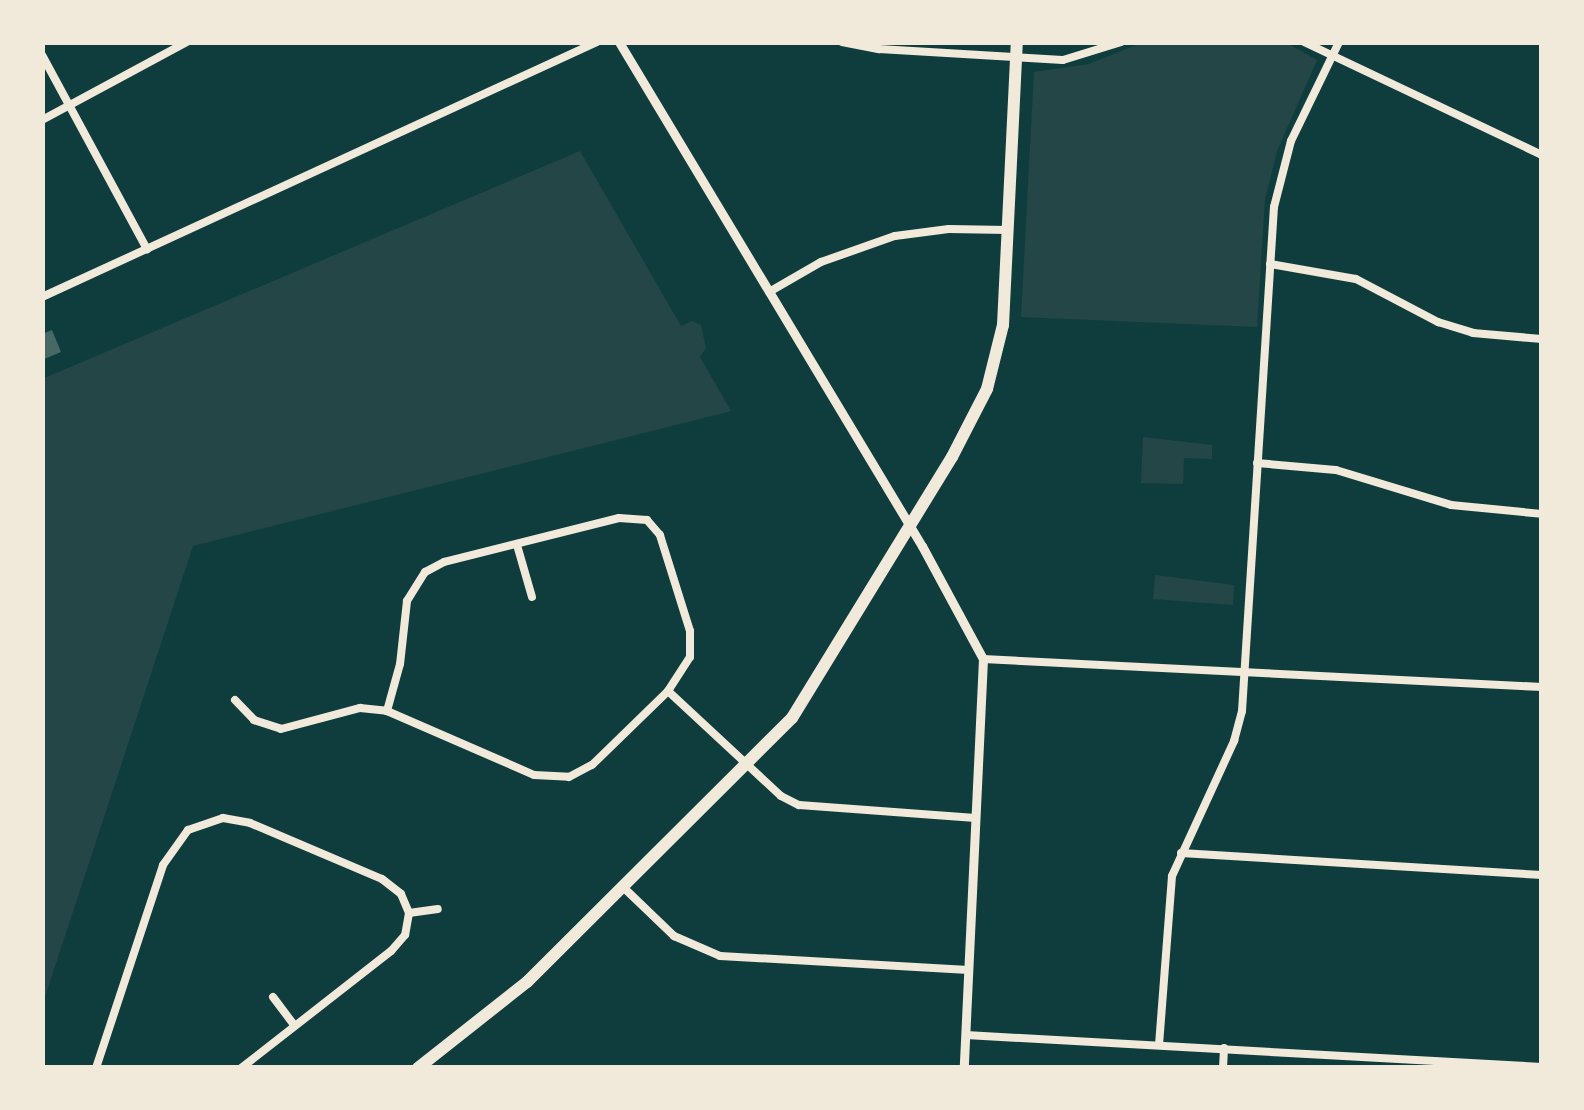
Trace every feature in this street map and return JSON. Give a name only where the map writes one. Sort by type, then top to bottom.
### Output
[{"type":"main road","points":[[418,1068],[527,982],[810,695],[911,527],[987,388],[1003,325],[1017,42]]},
{"type":"street","points":[[42,120],[188,42]]},
{"type":"street","points":[[42,297],[596,42]]},
{"type":"street","points":[[619,42],[911,527],[983,659],[964,1068]]},
{"type":"street","points":[[842,42],[1016,58],[1076,58],[1121,42]]},
{"type":"street","points":[[1304,42],[1542,155]]},
{"type":"street","points":[[1159,1045],[1168,897],[1181,853],[1234,741],[1246,668],[1269,264],[1285,156],[1339,42]]},
{"type":"street","points":[[42,55],[147,249]]},
{"type":"street","points":[[769,292],[821,262],[895,236],[949,229],[1007,230]]},
{"type":"street","points":[[1269,264],[1356,279],[1438,322],[1473,333],[1542,339]]},
{"type":"street","points":[[1258,463],[1336,470],[1468,508],[1542,514]]},
{"type":"street","points":[[647,520],[654,507]]},
{"type":"street","points":[[387,711],[400,664],[407,601],[418,579],[444,562],[619,518],[647,520]]},
{"type":"street","points":[[236,700],[254,720],[280,729],[360,708],[387,711],[534,775],[559,779],[592,765],[668,691],[690,657],[690,631],[664,544],[647,520]]},
{"type":"street","points":[[517,545],[532,597]]},
{"type":"street","points":[[983,659],[1246,668],[1542,687]]},
{"type":"street","points":[[668,691],[781,796],[817,809],[976,818]]},
{"type":"street","points":[[97,1068],[163,865],[197,824],[224,818],[250,823],[382,879],[401,893],[409,914],[404,934],[391,951],[241,1068]]},
{"type":"street","points":[[1181,853],[1542,874]]},
{"type":"street","points":[[623,887],[674,936],[720,956],[969,970]]},
{"type":"street","points":[[409,914],[438,909]]},
{"type":"street","points":[[273,997],[295,1026]]},
{"type":"street","points":[[966,1035],[1542,1066]]},
{"type":"street","points":[[1222,1068],[1224,1048]]},
{"type":"shaded area","points":[[1144,42],[1285,42],[1317,60],[1277,151],[1265,200],[1257,327],[1021,317],[1034,72],[1089,64]]},
{"type":"shaded area","points":[[580,151],[681,326],[692,321],[701,325],[706,348],[700,357],[731,411],[193,546],[42,1006],[42,379]]},
{"type":"shaded area","points":[[1143,437],[1212,445],[1212,459],[1184,458],[1183,484],[1141,483]]},
{"type":"shaded area","points":[[1155,575],[1234,585],[1233,605],[1153,599]]},
{"type":"building","points":[[52,330],[61,352],[42,360],[42,334]]}]
